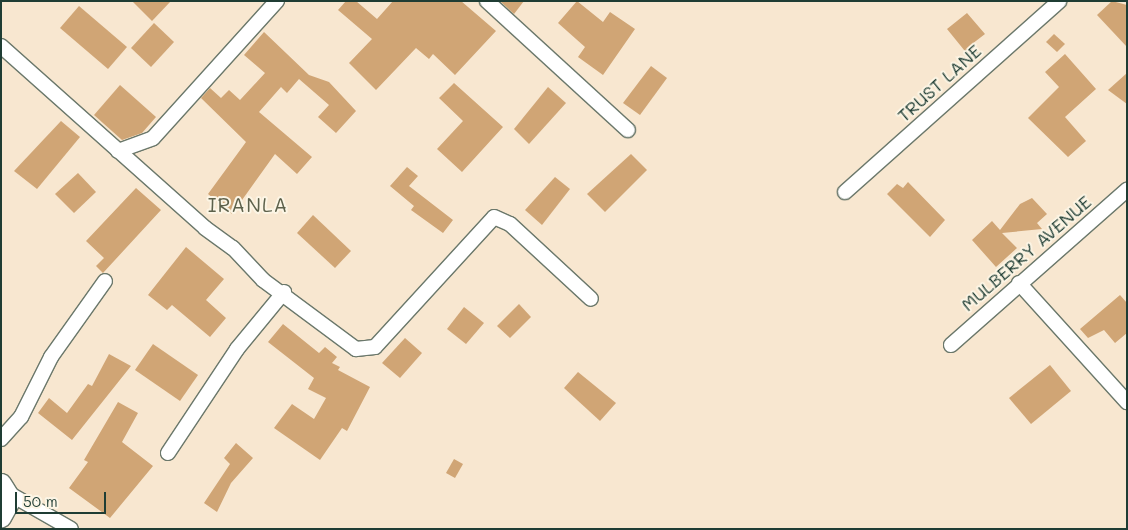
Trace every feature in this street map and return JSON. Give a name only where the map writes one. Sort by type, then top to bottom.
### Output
[{"type":"street","points":[[118,151],[153,138],[277,1]]},
{"type":"street","points":[[487,1],[628,130]]},
{"type":"street","name":"TRUST LANE","points":[[845,192],[1059,1]]},
{"type":"street","points":[[1,46],[118,151],[234,248],[263,280],[284,292],[349,346],[365,350],[375,347],[494,217],[510,224],[591,299]]},
{"type":"street","name":"MULBERRY AVENUE","points":[[951,345],[1019,283],[1127,190]]},
{"type":"street","points":[[1,439],[21,417],[51,357],[105,281]]},
{"type":"street","points":[[1019,283],[1127,402]]},
{"type":"street","points":[[168,453],[237,349],[284,292]]},
{"type":"street","points":[[1,517],[5,489],[72,529]]},
{"type":"building","points":[[132,1],[171,1],[152,21]]},
{"type":"building","points":[[346,1],[356,1],[377,19],[393,1],[461,1],[496,31],[455,75],[433,54],[429,59],[416,48],[376,90],[349,63],[372,39],[338,10]]},
{"type":"building","points":[[500,1],[524,1],[514,14]]},
{"type":"building","points":[[577,1],[603,22],[610,12],[635,29],[603,75],[578,57],[585,47],[558,23]]},
{"type":"building","points":[[1112,1],[1127,5],[1127,47],[1097,15]]},
{"type":"building","points":[[79,6],[127,47],[108,69],[60,28]]},
{"type":"building","points":[[967,13],[985,34],[972,44],[981,55],[973,61],[947,29]]},
{"type":"building","points":[[154,23],[174,42],[151,67],[131,48]]},
{"type":"building","points":[[264,32],[309,75],[329,82],[356,111],[336,133],[318,117],[329,105],[299,79],[287,93],[281,87],[259,112],[312,157],[297,174],[275,154],[232,214],[208,194],[246,142],[201,98],[210,88],[221,98],[229,90],[240,100],[265,73],[244,55]]},
{"type":"building","points":[[1054,34],[1065,44],[1057,52],[1046,42]]},
{"type":"building","points":[[1065,54],[1096,89],[1065,117],[1086,141],[1068,157],[1028,118],[1059,87],[1045,72]]},
{"type":"building","points":[[651,66],[667,78],[640,115],[623,103]]},
{"type":"building","points":[[1127,73],[1127,104],[1108,90]]},
{"type":"building","points":[[454,83],[503,127],[462,172],[437,149],[463,121],[439,98]]},
{"type":"building","points":[[120,85],[156,117],[142,133],[122,140],[94,115]]},
{"type":"building","points":[[548,87],[566,103],[529,144],[514,129]]},
{"type":"building","points":[[61,121],[80,137],[37,189],[14,171]]},
{"type":"building","points":[[631,154],[647,170],[605,212],[587,194]]},
{"type":"building","points":[[407,167],[418,176],[409,186],[453,220],[443,233],[411,210],[414,206],[390,186]]},
{"type":"building","points":[[78,173],[96,192],[74,213],[55,194]]},
{"type":"building","points":[[555,177],[570,189],[542,225],[525,210]]},
{"type":"building","points":[[908,182],[945,220],[930,237],[887,194],[897,184],[903,188]]},
{"type":"building","points":[[136,188],[161,210],[103,273],[96,266],[104,258],[86,241]]},
{"type":"building","points":[[1032,198],[1047,214],[1037,223],[1042,229],[1002,233],[1017,248],[996,267],[972,240],[992,221],[1000,230],[1020,204]]},
{"type":"building","points":[[313,215],[351,251],[335,268],[297,233]]},
{"type":"building","points":[[186,247],[224,279],[206,300],[226,318],[210,337],[172,305],[167,310],[148,295]]},
{"type":"building","points":[[1120,295],[1127,303],[1127,333],[1115,343],[1104,330],[1088,338],[1080,329]]},
{"type":"building","points":[[519,304],[531,317],[510,338],[497,326]]},
{"type":"building","points":[[464,307],[484,323],[466,344],[447,329]]},
{"type":"building","points":[[283,324],[319,353],[325,347],[337,357],[332,363],[340,367],[338,370],[370,387],[347,431],[342,428],[320,460],[274,428],[292,404],[314,419],[326,398],[308,389],[314,378],[268,342]]},
{"type":"building","points":[[405,338],[422,353],[400,378],[382,363]]},
{"type":"building","points":[[153,344],[198,375],[180,401],[135,370]]},
{"type":"building","points":[[109,354],[131,366],[72,440],[38,413],[49,398],[67,413],[88,384],[92,386]]},
{"type":"building","points":[[1050,365],[1071,391],[1031,424],[1009,398]]},
{"type":"building","points":[[578,372],[616,403],[600,421],[564,388]]},
{"type":"building","points":[[118,402],[138,413],[122,442],[153,466],[110,518],[69,488],[88,462],[84,460]]},
{"type":"building","points":[[236,443],[253,458],[231,483],[217,512],[204,503],[230,464],[224,458]]},
{"type":"building","points":[[454,459],[463,464],[455,478],[446,473]]},
{"type":"district","name":"IRANLA","points":[[248,204]]}]
